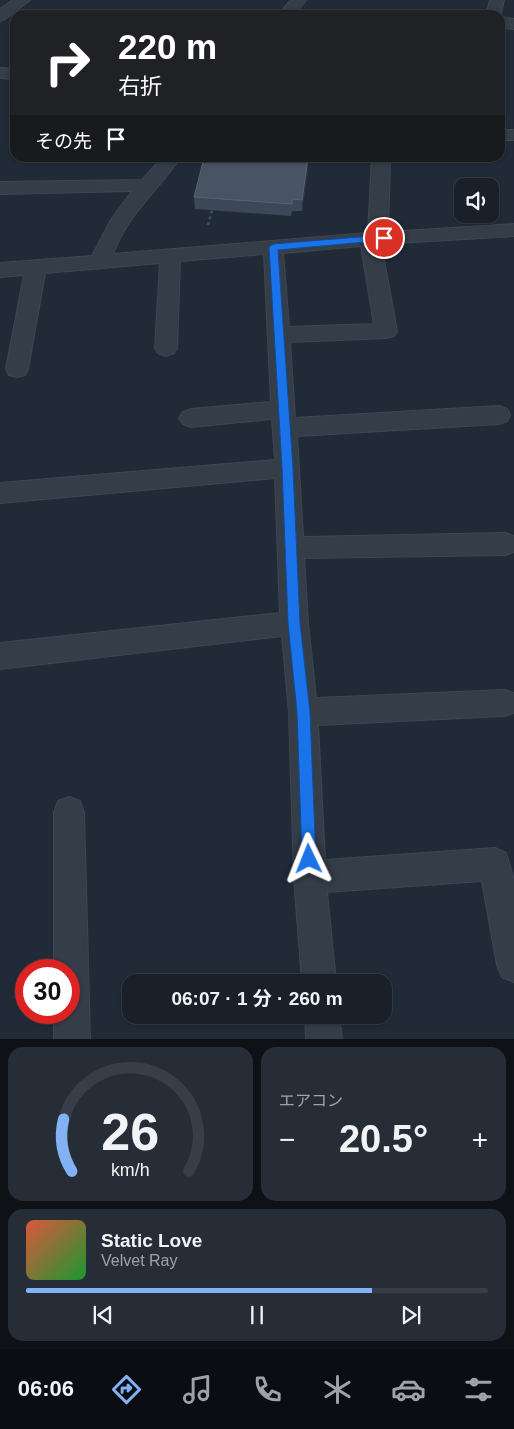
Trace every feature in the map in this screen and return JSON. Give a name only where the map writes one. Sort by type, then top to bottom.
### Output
[{"type":"street","points":[[0,16],[23,0]]},
{"type":"street","points":[[290,10],[299,0]]},
{"type":"street","points":[[100,262],[104,251],[133,201],[167,162]]},
{"type":"street","points":[[278,335],[386,331],[374,239],[381,162]]},
{"type":"street","points":[[0,188],[147,185]]},
{"type":"street","points":[[0,270],[374,239],[514,230]]},
{"type":"street","points":[[273,247],[287,468],[294,623],[303,712],[310,878],[318,974]]},
{"type":"street","points":[[166,348],[170,256]]},
{"type":"street","points":[[17,369],[36,267]]},
{"type":"street","points":[[191,418],[284,419],[499,415]]},
{"type":"street","points":[[0,493],[287,468]]},
{"type":"street","points":[[290,548],[505,544]]},
{"type":"street","points":[[0,656],[294,623]]},
{"type":"street","points":[[303,712],[504,703]]},
{"type":"street","points":[[68,812],[72,1039]]},
{"type":"street","points":[[310,878],[495,864],[514,964]]},
{"type":"street","points":[[323,1024],[324,1039]]},
{"type":"path","points":[[208,225],[212,210]]},
{"type":"building","points":[[203,162],[307,162],[302,200],[292,199],[292,204],[194,197]]},
{"type":"route","points":[[309,859],[303,712],[294,623],[287,468],[273,247],[384,238]]}]
